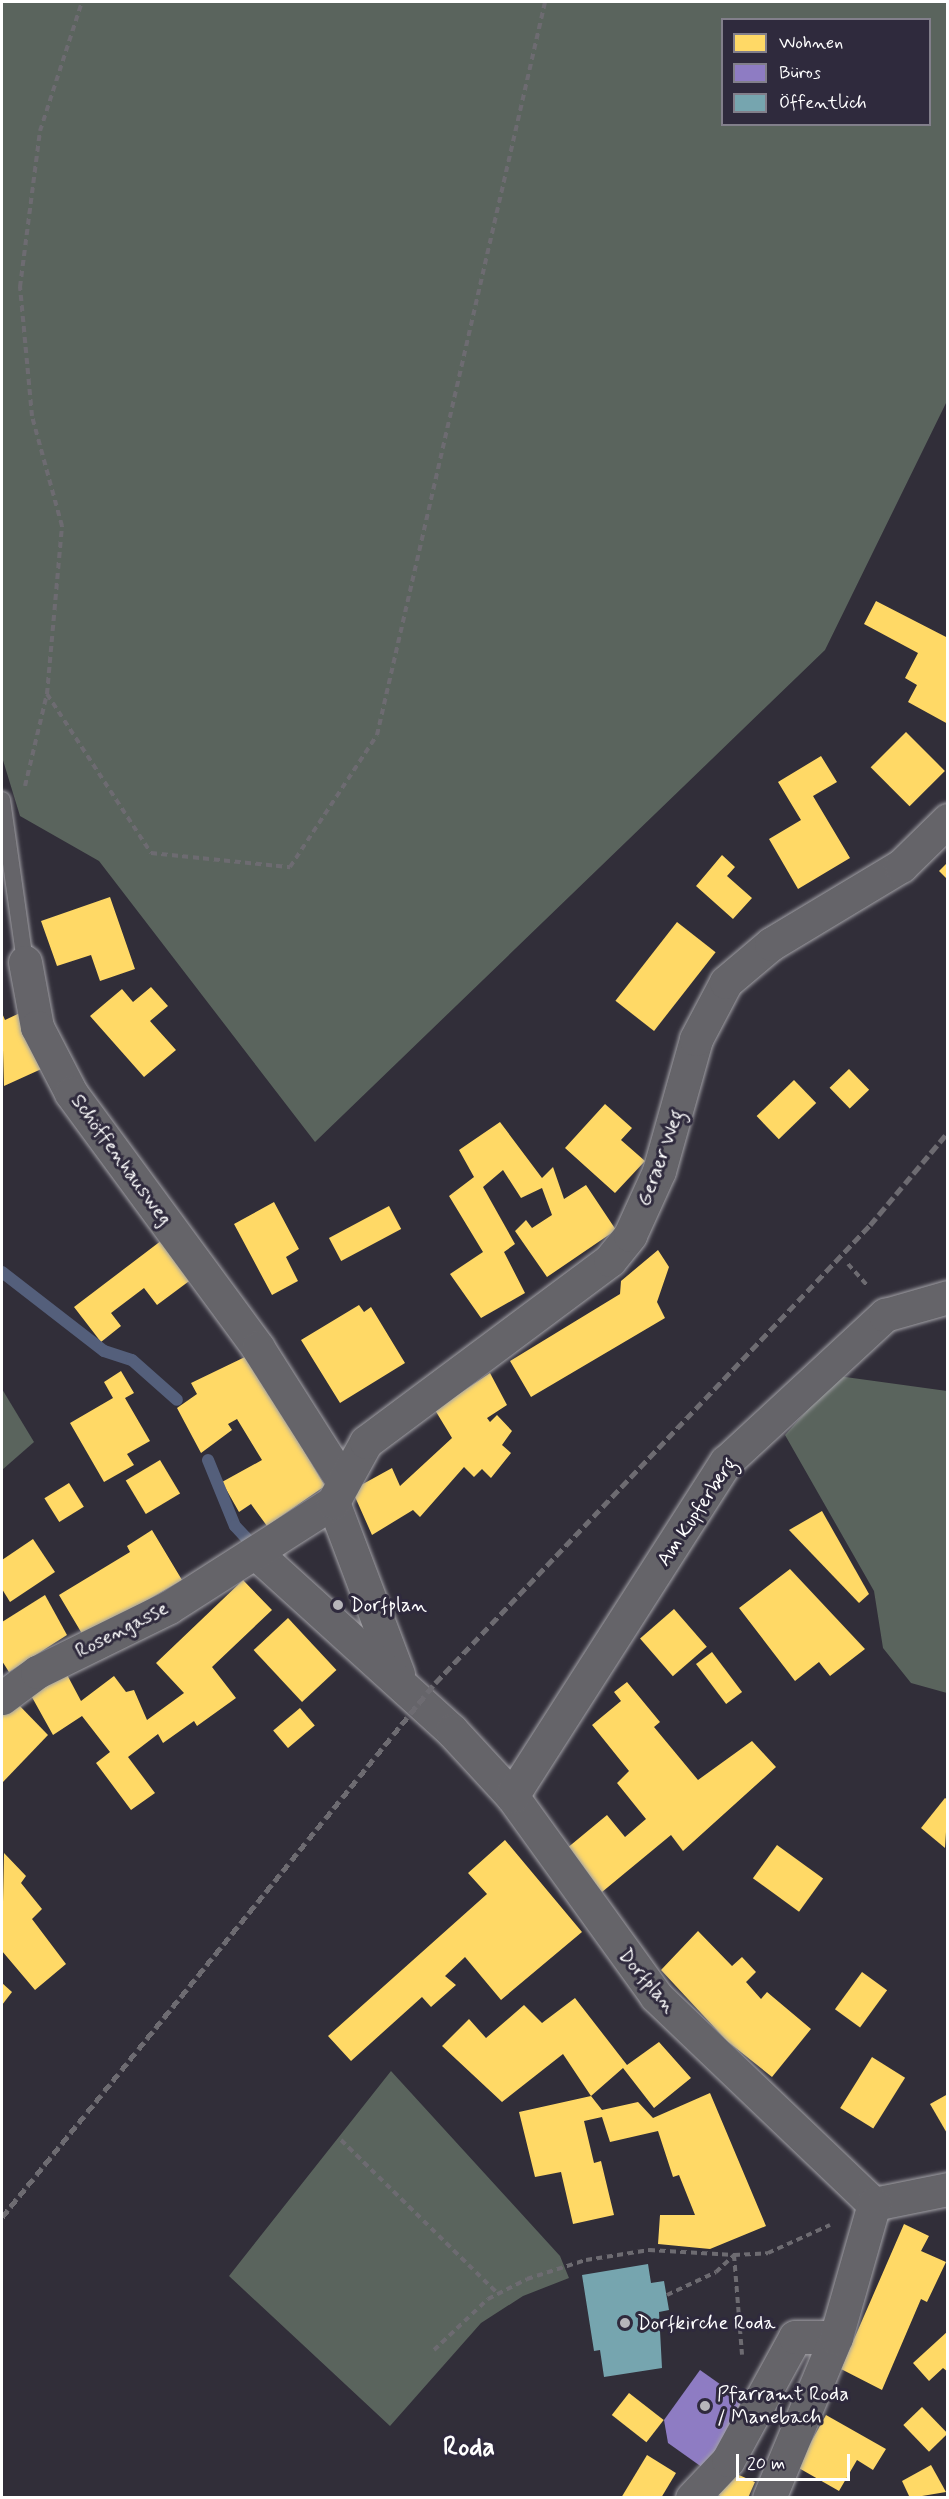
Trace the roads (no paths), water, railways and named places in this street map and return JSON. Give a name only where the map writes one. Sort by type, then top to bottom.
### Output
[{"type":"street","name":"Geraer Weg","points":[[337,1490],[366,1442],[610,1260],[630,1235],[659,1171],[696,1040],[726,982],[771,944],[901,866],[948,820]]},
{"type":"street","name":"Schöffenhausweg","points":[[25,962],[36,1027],[71,1094],[258,1348],[337,1490]]},
{"type":"street","name":"Am Kupferberg","points":[[512,1796],[726,1462],[885,1315],[948,1297]]},
{"type":"street","points":[[250,1558],[337,1490]]},
{"type":"street","name":"Dorfplan","points":[[337,1490],[400,1679]]},
{"type":"street","name":"Dorfplan","points":[[250,1558],[400,1679],[512,1796],[656,1996],[874,2204]]},
{"type":"street","name":"Rosengasse","points":[[2,1698],[38,1672],[250,1558]]},
{"type":"street","points":[[769,2498],[836,2337],[874,2204],[948,2189]]},
{"type":"street","points":[[692,2498],[728,2460],[795,2337],[836,2337]]},
{"type":"lane","name":"Schöffenhausweg","points":[[2,800],[11,842],[25,962]]},
{"type":"waterway","points":[[2,1272],[104,1351],[132,1360],[177,1400]]},
{"type":"waterway","points":[[208,1460],[235,1526],[248,1540]]},
{"type":"railway","points":[[2,2217],[435,1683],[870,1225],[948,1132]]},
{"type":"place","name":"Dorfplan","points":[[338,1605]]},
{"type":"place","name":"Dorfkirche Roda","points":[[625,2323]]},
{"type":"place","name":"Pfarramt Roda / Manebach","points":[[705,2406]]},
{"type":"district","name":"Roda","points":[[469,2449]]}]
